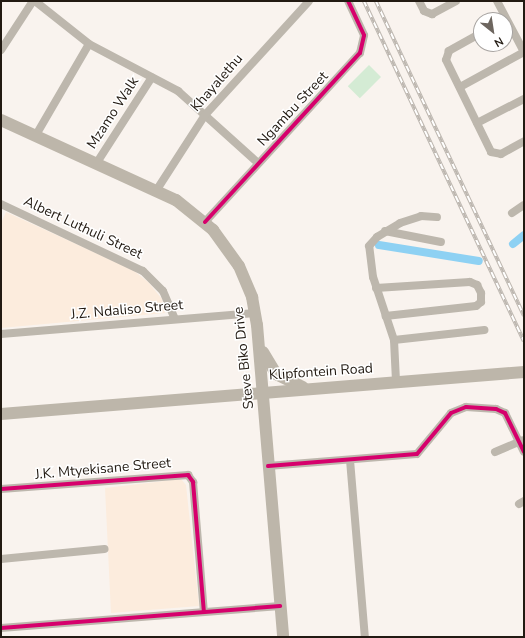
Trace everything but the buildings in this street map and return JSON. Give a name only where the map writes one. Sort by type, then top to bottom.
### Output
[{"type":"main road","name":"Steve Biko Drive","points":[[1,120],[176,200],[205,222],[231,252],[249,289],[255,313],[264,391],[268,466],[283,637]]},
{"type":"main road","points":[[259,346],[273,371],[304,388]]},
{"type":"main road","name":"Klipfontein Road","points":[[1,414],[264,391],[522,372]]},
{"type":"street","points":[[1,50],[34,1],[89,44],[178,91],[258,163]]},
{"type":"street","name":"Khayalethu","points":[[156,191],[205,114],[309,1]]},
{"type":"street","name":"Ngambu Street","points":[[205,222],[362,48],[364,35],[348,1]]},
{"type":"street","points":[[419,1],[424,11],[432,14],[456,1]]},
{"type":"street","points":[[497,1],[502,12]]},
{"type":"street","points":[[460,87],[524,52],[513,33]]},
{"type":"street","points":[[473,38],[449,51],[446,56],[477,123],[494,154],[500,154],[524,141]]},
{"type":"street","points":[[36,135],[89,44]]},
{"type":"street","name":"Mzamo Walk","points":[[96,164],[152,76]]},
{"type":"street","points":[[477,123],[524,99]]},
{"type":"street","points":[[512,213],[524,204]]},
{"type":"street","name":"Albert Luthuli Street","points":[[1,205],[143,271],[163,291],[175,319]]},
{"type":"street","points":[[396,381],[394,340],[376,288],[368,251],[373,241],[385,231],[421,216],[437,217]]},
{"type":"street","points":[[385,231],[441,242]]},
{"type":"street","points":[[376,288],[470,282],[477,285],[481,293],[481,302],[476,306],[386,316]]},
{"type":"street","name":"J.Z. Ndaliso Street","points":[[1,334],[255,313]]},
{"type":"street","points":[[394,340],[484,330]]},
{"type":"street","points":[[268,466],[420,453],[451,413],[466,407],[501,410],[521,440],[524,452]]},
{"type":"street","points":[[495,452],[521,440]]},
{"type":"street","points":[[350,460],[365,637]]},
{"type":"street","name":"J.K. Mtyekisane Street","points":[[1,489],[188,475],[193,482],[204,612]]},
{"type":"street","points":[[1,559],[105,549]]},
{"type":"street","points":[[1,628],[280,606]]},
{"type":"shaded area","points":[[6,212],[133,270],[148,282],[162,299],[165,313],[1,328],[1,223]]},
{"type":"shaded area","points":[[181,479],[186,485],[199,606],[111,613],[105,488]]},
{"type":"green space","points":[[369,65],[381,77],[360,98],[348,86]]},
{"type":"waterway","points":[[513,244],[524,235]]},
{"type":"waterway","points":[[379,245],[479,261]]},
{"type":"railway","points":[[364,1],[524,341]]},
{"type":"railway","points":[[376,1],[524,316]]},
{"type":"cycle path","points":[[205,222],[360,53],[364,35],[348,1]]},
{"type":"cycle path","points":[[268,466],[417,454],[451,413],[466,407],[496,409],[505,413],[524,452]]},
{"type":"cycle path","points":[[1,489],[188,475],[193,482],[204,612]]},
{"type":"cycle path","points":[[1,628],[280,606]]}]
